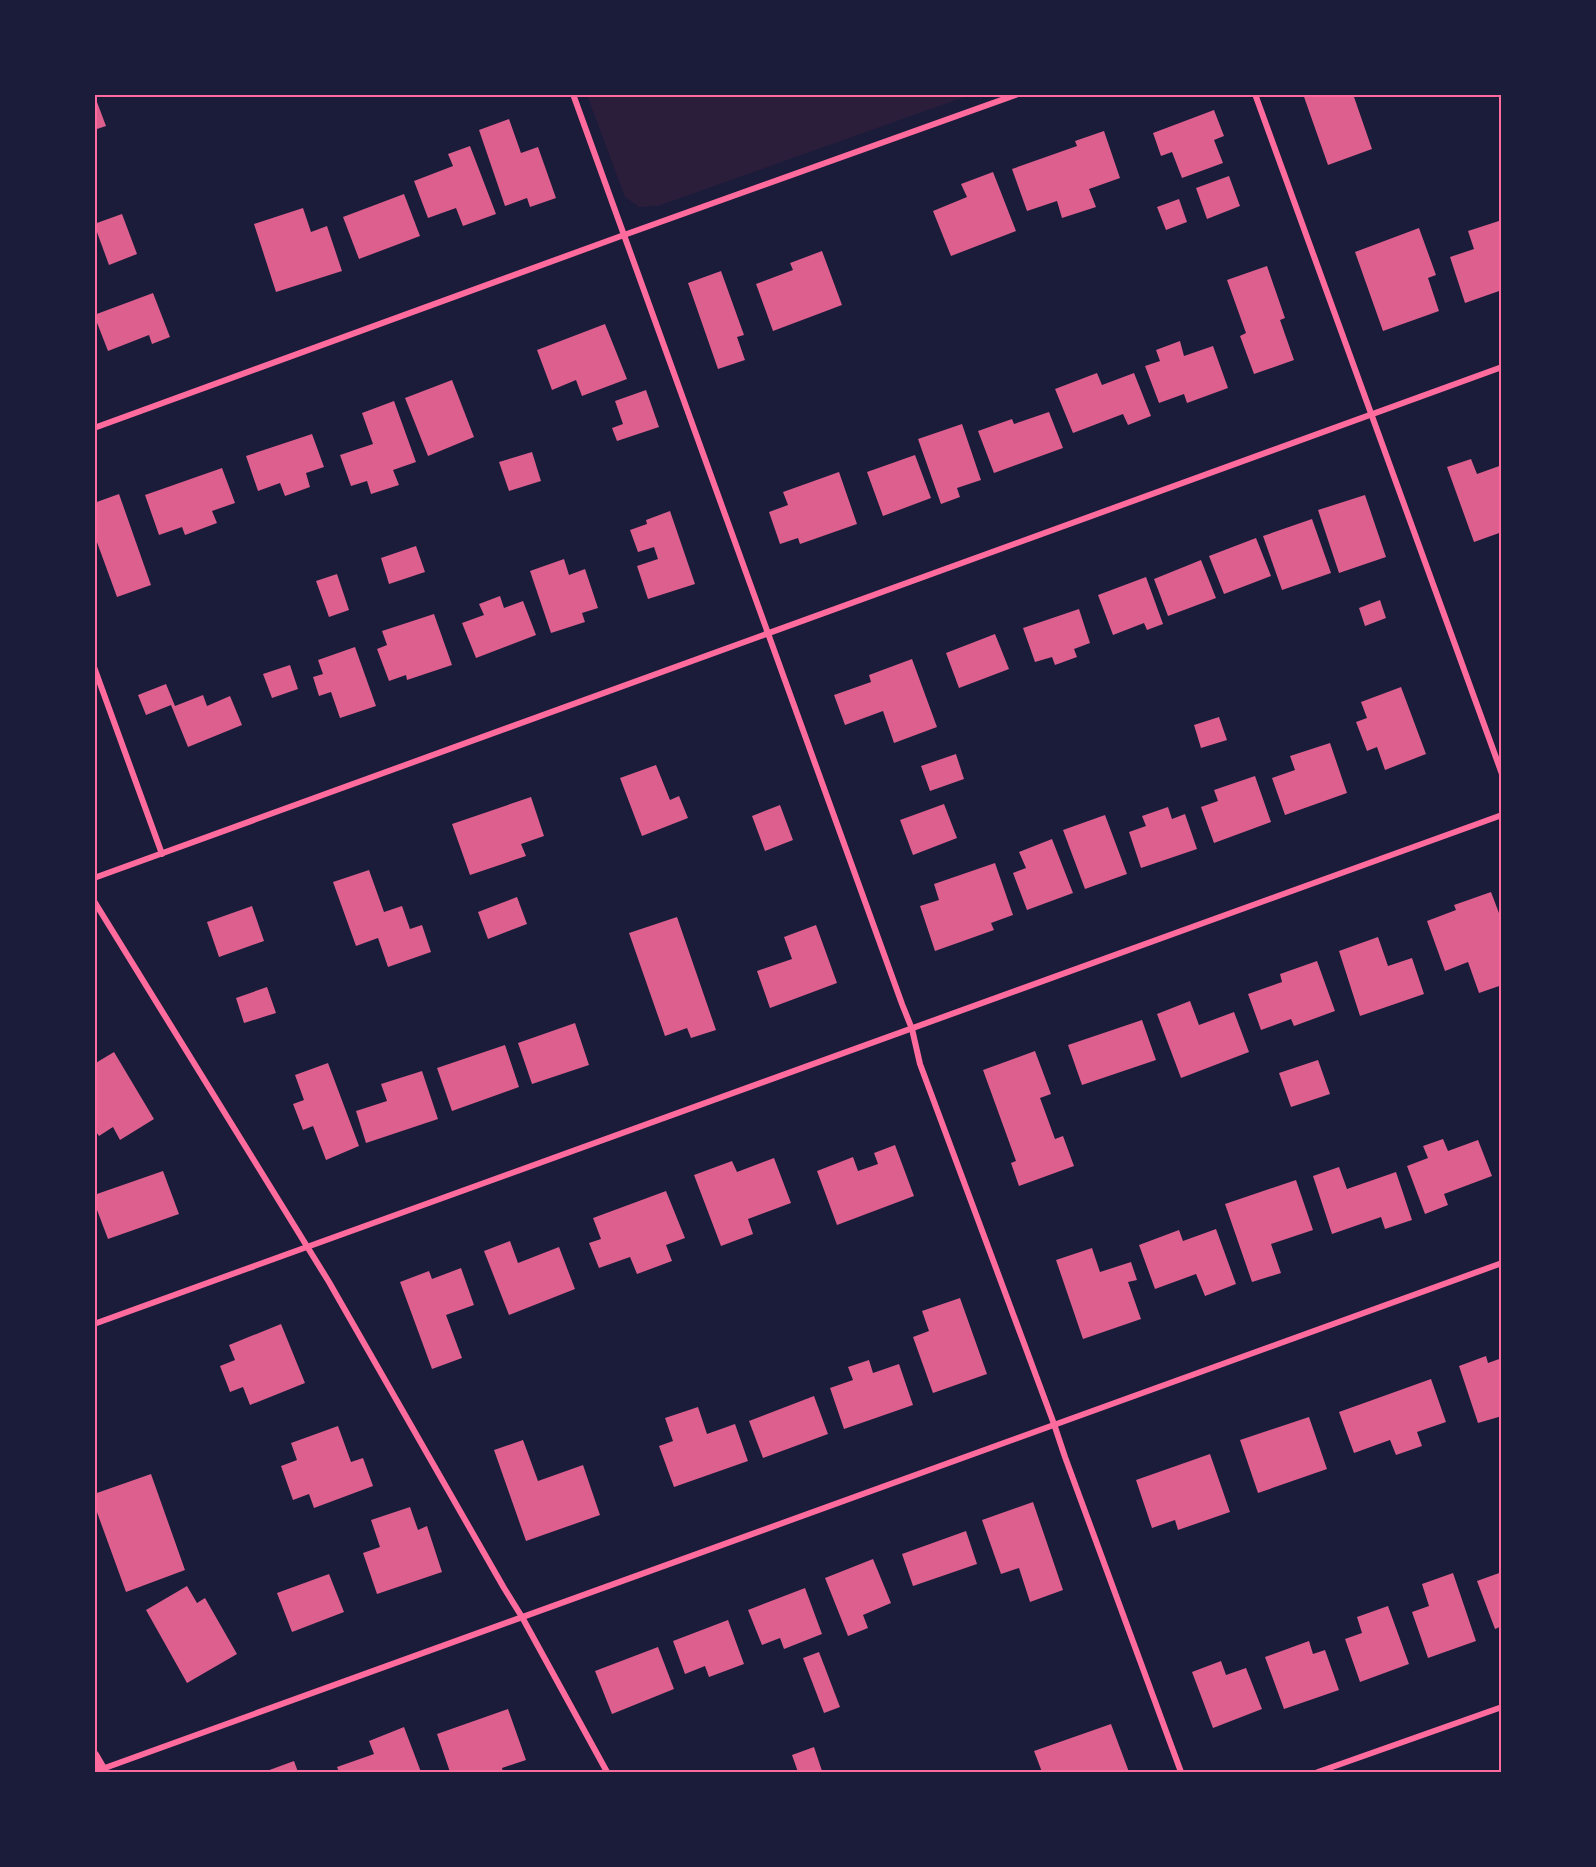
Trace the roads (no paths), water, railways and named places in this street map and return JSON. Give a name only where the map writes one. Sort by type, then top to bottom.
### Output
[{"type":"street","points":[[573,94],[912,1029],[920,1064],[1054,1424],[1180,1773]]},
{"type":"street","points":[[94,428],[1018,94]]},
{"type":"street","points":[[1255,94],[1502,774]]},
{"type":"street","points":[[94,878],[1502,367]]},
{"type":"street","points":[[94,667],[162,854]]},
{"type":"street","points":[[94,1324],[1502,815]]},
{"type":"street","points":[[94,901],[329,1282],[522,1617],[607,1773]]},
{"type":"street","points":[[94,1755],[104,1771],[522,1617],[1502,1263]]},
{"type":"street","points":[[1318,1773],[1502,1707]]}]
